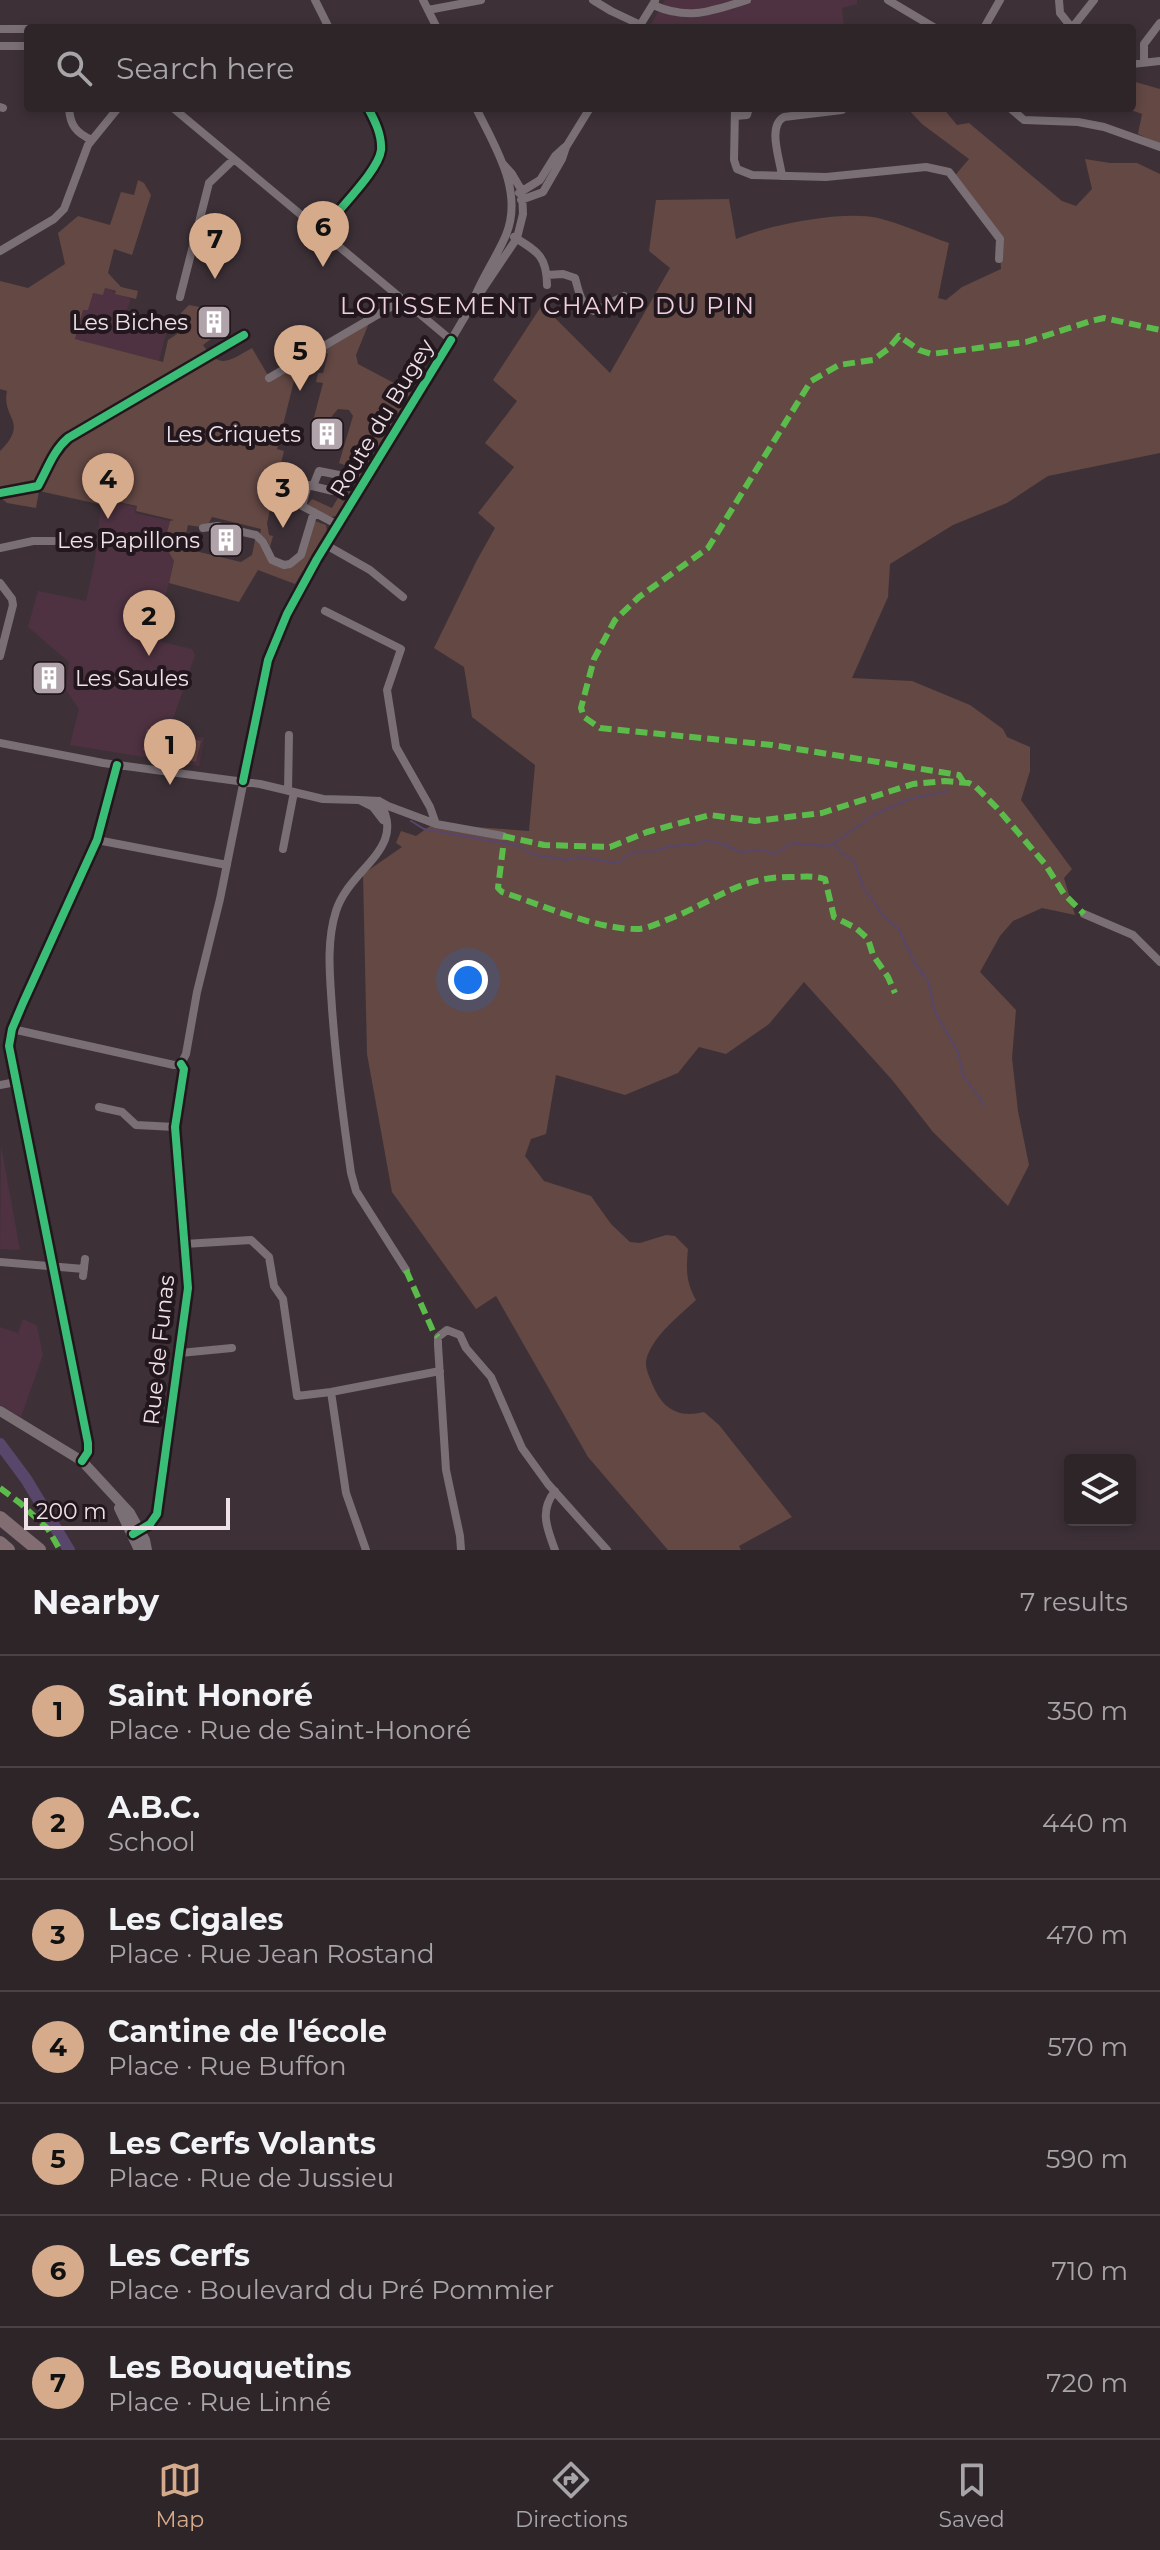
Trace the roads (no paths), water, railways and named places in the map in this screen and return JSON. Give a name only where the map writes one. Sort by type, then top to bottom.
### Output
[{"type":"highway","points":[[0,1518],[39,1550]]},
{"type":"highway","points":[[0,1543],[8,1550]]},
{"type":"street","points":[[315,0],[327,24]]},
{"type":"street","points":[[423,0],[435,24]]},
{"type":"street","points":[[428,10],[481,0]]},
{"type":"street","points":[[593,0],[637,24]]},
{"type":"street","points":[[643,24],[654,2],[686,15],[701,14],[747,0]]},
{"type":"street","points":[[888,0],[928,24]]},
{"type":"street","points":[[986,24],[1000,0]]},
{"type":"street","points":[[1059,0],[1060,13],[1069,24]]},
{"type":"street","points":[[1075,24],[1094,0]]},
{"type":"street","points":[[1144,61],[1144,44],[1160,23]]},
{"type":"street","points":[[0,29],[24,29]]},
{"type":"street","points":[[0,46],[24,46]]},
{"type":"street","points":[[1136,63],[1160,61]]},
{"type":"street","points":[[69,112],[70,121],[79,135],[92,140]]},
{"type":"street","points":[[0,251],[54,219],[64,209],[92,140],[115,112]]},
{"type":"street","points":[[178,112],[451,340]]},
{"type":"street","points":[[322,232],[375,166],[381,153],[380,139],[370,112]]},
{"type":"street","points":[[478,112],[503,164],[512,197],[543,192],[588,112]]},
{"type":"street","points":[[735,112],[734,160],[737,169],[752,175],[826,177],[926,167],[949,172],[1000,239],[999,259]]},
{"type":"street","points":[[782,176],[774,128],[778,120],[825,112]]},
{"type":"street","points":[[1015,112],[1024,120],[1078,122],[1104,127],[1160,147]]},
{"type":"street","points":[[180,297],[209,183],[234,159]]},
{"type":"street","points":[[503,164],[512,174],[522,196]]},
{"type":"street","name":"Route du Bugey","points":[[243,781],[272,649],[293,603],[470,308],[517,238],[523,214],[522,196]]},
{"type":"street","name":"Route du Bugey","points":[[470,308],[507,232],[512,197]]},
{"type":"street","points":[[507,232],[538,253],[545,266],[547,280],[563,274],[575,278],[587,308],[594,311],[624,296]]},
{"type":"street","points":[[269,378],[401,301]]},
{"type":"street","points":[[313,486],[308,485],[302,506],[338,525]]},
{"type":"street","points":[[203,528],[217,526],[256,535],[272,560],[287,565],[301,555],[314,512]]},
{"type":"street","points":[[0,548],[33,541],[54,541]]},
{"type":"street","points":[[326,545],[370,570],[403,597]]},
{"type":"street","points":[[0,583],[12,599],[0,656]]},
{"type":"street","points":[[325,611],[401,649],[387,690],[396,747],[430,807],[436,824]]},
{"type":"street","points":[[283,849],[291,792],[289,735]]},
{"type":"street","points":[[0,743],[117,765],[243,781],[323,799],[359,800],[436,824],[503,836]]},
{"type":"street","points":[[82,1461],[88,1452],[88,1443],[9,1046],[12,1029],[97,840],[117,765]]},
{"type":"street","name":"Rue de Funas","points":[[136,1532],[156,1519],[188,1288],[175,1127],[184,1069],[181,1064],[186,1054],[243,781]]},
{"type":"street","points":[[381,805],[388,826],[386,840],[382,849],[352,881],[337,910],[328,953],[335,1050],[351,1173],[356,1191],[406,1270]]},
{"type":"street","points":[[97,840],[227,865]]},
{"type":"street","points":[[1084,914],[1133,935],[1160,962]]},
{"type":"street","points":[[12,1029],[181,1064]]},
{"type":"street","points":[[0,1085],[16,1082]]},
{"type":"street","points":[[99,1107],[122,1112],[136,1125],[175,1127]]},
{"type":"street","points":[[184,1244],[251,1240],[269,1257],[274,1286],[283,1299],[297,1396],[440,1371]]},
{"type":"street","points":[[0,1262],[84,1268]]},
{"type":"street","points":[[461,1550],[446,1470],[438,1337],[447,1330],[460,1335],[466,1348],[491,1377],[514,1434],[555,1491],[607,1550]]},
{"type":"street","points":[[180,1353],[232,1348]]},
{"type":"street","points":[[331,1392],[346,1493],[366,1550]]},
{"type":"street","points":[[0,1411],[82,1461],[130,1513],[139,1550]]},
{"type":"street","points":[[555,1491],[547,1501],[544,1513],[555,1550]]},
{"type":"street","points":[[136,1532],[147,1550]]},
{"type":"waterway","points":[[411,821],[424,829],[519,846],[534,855],[566,860],[580,857],[617,863],[633,852],[656,851],[705,840],[740,852],[761,850],[776,854],[795,843],[824,846],[834,843],[875,814],[912,798],[949,791]]},
{"type":"waterway","points":[[834,843],[840,852],[854,861],[863,887],[884,917],[898,928],[916,966],[928,980],[935,1012],[958,1052],[963,1076],[983,1106]]},
{"type":"waterway","points":[[0,1444],[26,1479],[69,1550]]},
{"type":"place","name":"Les Cerfs","points":[[323,267]]},
{"type":"place","name":"Les Bouquetins","points":[[215,279]]},
{"type":"place","name":"Les Biches","points":[[214,322]]},
{"type":"place","name":"Les Cerfs Volants","points":[[300,391]]},
{"type":"place","name":"Les Criquets","points":[[327,434]]},
{"type":"place","name":"Cantine de l'école","points":[[108,519]]},
{"type":"place","name":"Les Cigales","points":[[283,528]]},
{"type":"place","name":"Les Papillons","points":[[226,540]]},
{"type":"place","name":"A.B.C.","points":[[149,656]]},
{"type":"place","name":"Les Saules","points":[[49,678]]},
{"type":"place","name":"Saint Honoré","points":[[170,785]]},
{"type":"district","name":"LOTISSEMENT CHAMP DU PIN","points":[[548,305]]}]
